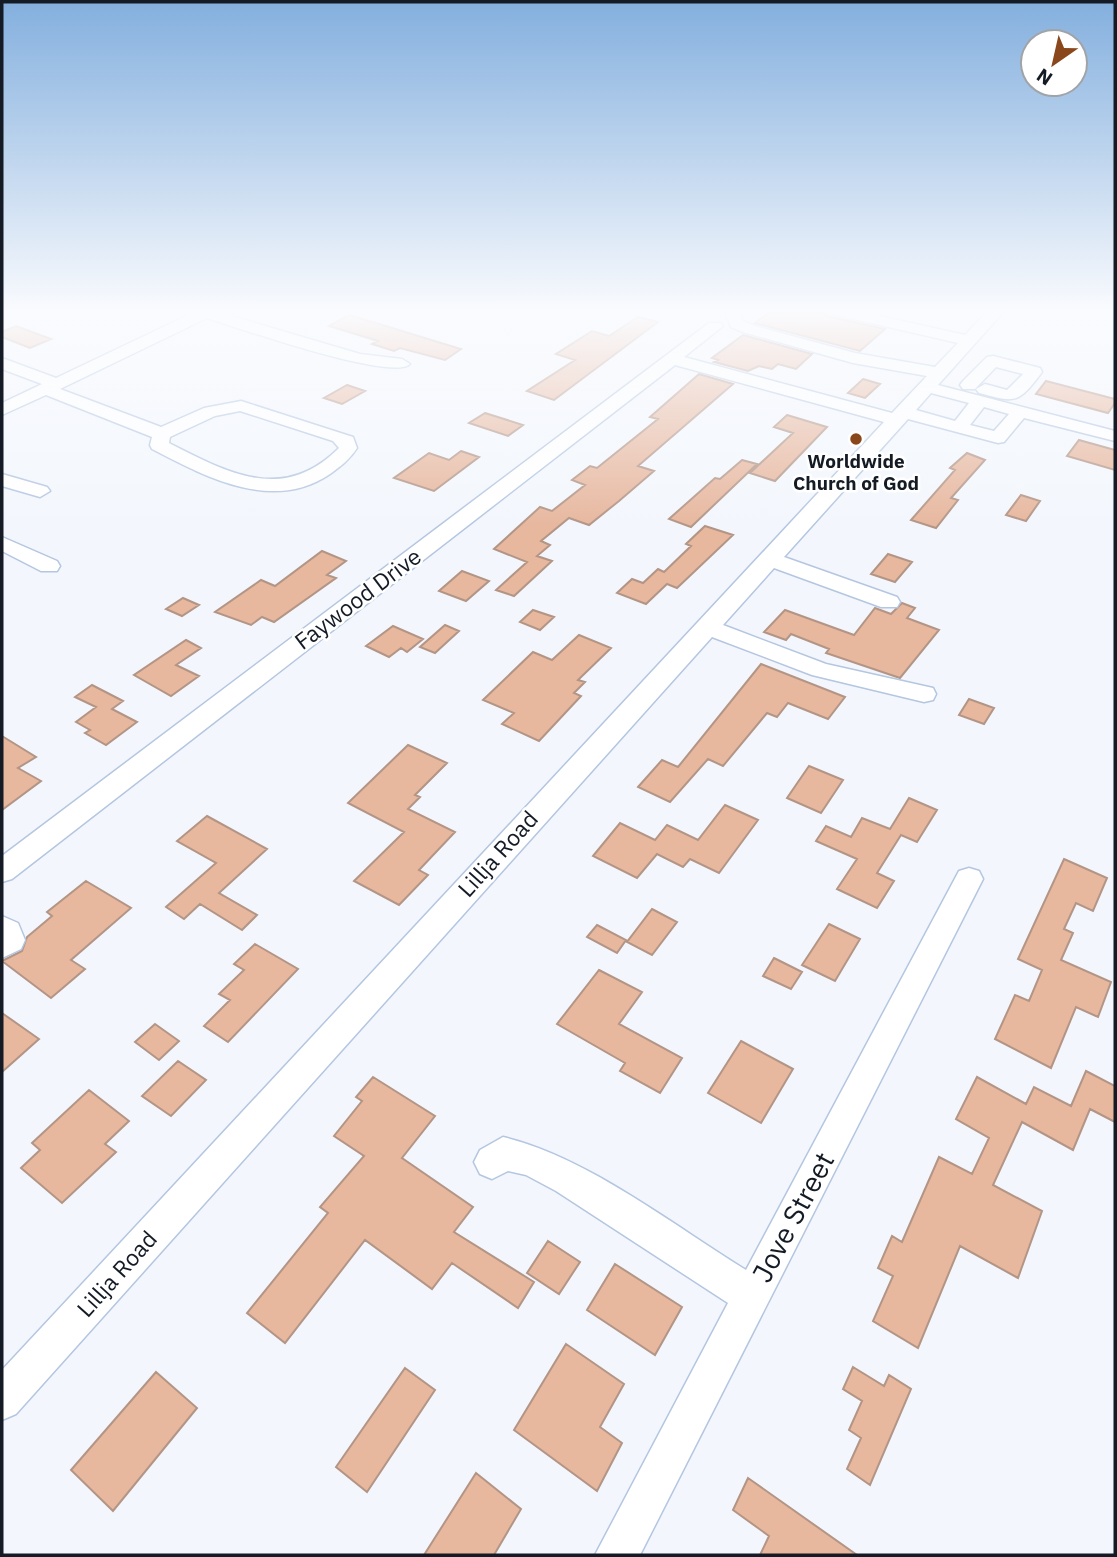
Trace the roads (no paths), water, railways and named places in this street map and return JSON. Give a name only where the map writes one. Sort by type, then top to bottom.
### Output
[{"type":"street","points":[[44,383],[162,434],[210,412],[241,406],[339,437],[346,441],[348,448],[344,454],[304,481],[272,487],[254,484],[180,456],[159,445],[162,434]]},
{"type":"street","points":[[2,410],[58,383]]},
{"type":"street","name":"Faywood Drive","points":[[8,858],[641,383]]},
{"type":"street","points":[[767,383],[998,438],[1021,410]]},
{"type":"street","name":"Lillja Road","points":[[2,1401],[931,383]]},
{"type":"street","points":[[942,383],[981,400],[1115,436]]},
{"type":"street","points":[[955,383],[969,385]]},
{"type":"street","points":[[959,428],[981,400]]},
{"type":"street","points":[[2,480],[40,491]]},
{"type":"street","points":[[2,543],[49,566]]},
{"type":"street","points":[[769,558],[889,602]]},
{"type":"street","points":[[706,627],[820,670],[924,694]]},
{"type":"street","name":"Jove Street","points":[[617,1555],[969,879]]},
{"type":"street","points":[[2,928],[10,940],[2,946]]},
{"type":"street","points":[[492,1163],[503,1153],[545,1166],[752,1296]]},
{"type":"place","name":"Worldwide Church of God","points":[[856,439]]}]
